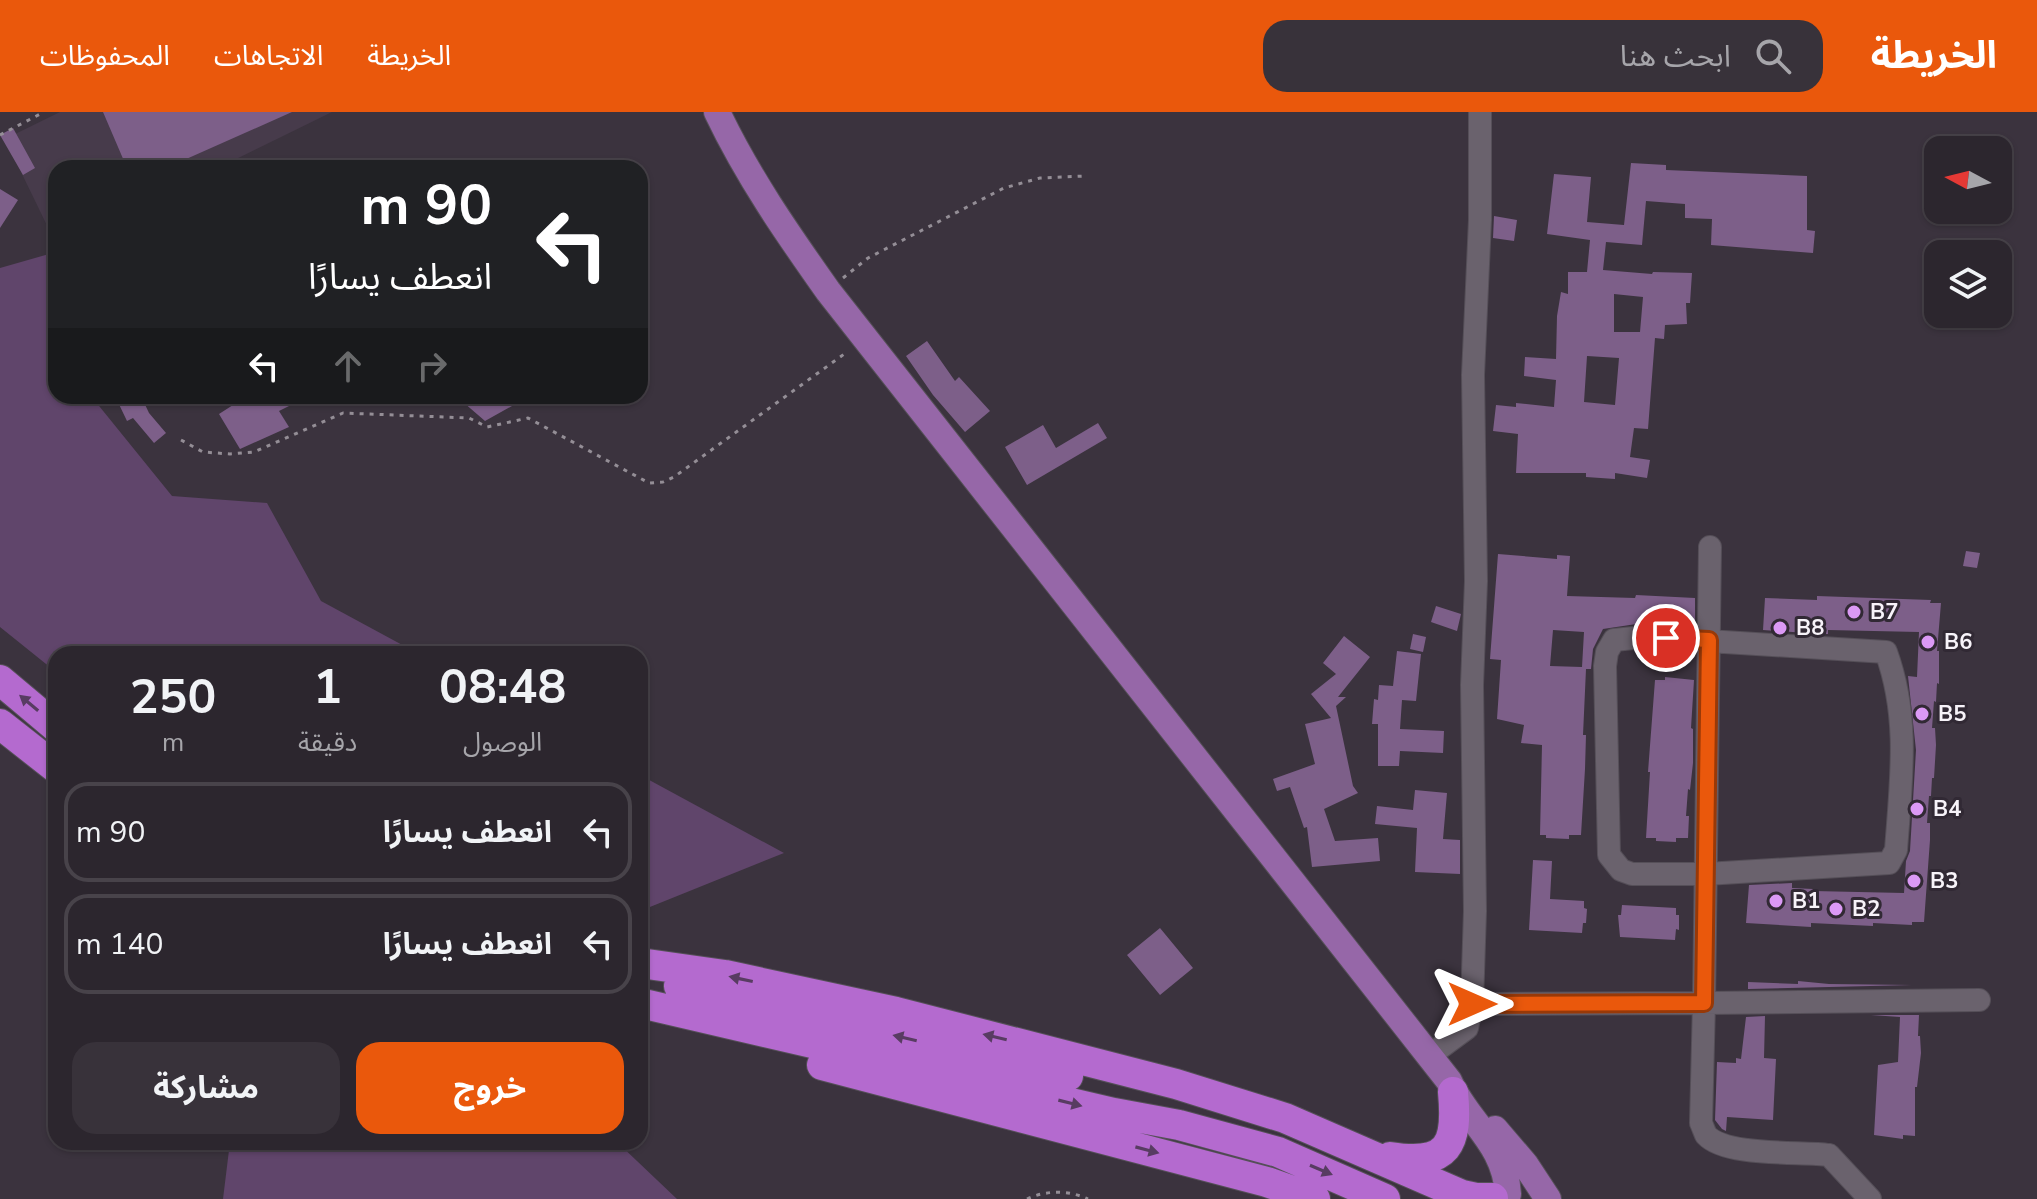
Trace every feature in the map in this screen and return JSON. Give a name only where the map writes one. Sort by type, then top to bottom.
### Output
[{"type":"highway","points":[[0,680],[48,720]]},
{"type":"highway","points":[[0,724],[48,762]]},
{"type":"highway","points":[[648,964],[725,975],[896,1012],[1095,1062],[1285,1118],[1462,1195],[1497,1197]]},
{"type":"highway","points":[[648,979],[1106,1085],[1294,1134],[1433,1199]]},
{"type":"highway","points":[[648,1005],[1114,1113],[1179,1125],[1278,1152],[1385,1199]]},
{"type":"highway","points":[[648,1015],[704,1034],[1239,1174],[1315,1199]]},
{"type":"highway","points":[[1368,1153],[1403,1159],[1426,1158],[1450,1145],[1454,1134],[1451,1086]]},
{"type":"main road","points":[[717,112],[739,158],[772,213],[828,291],[1451,1086],[1499,1156],[1497,1197],[1523,1194],[1542,1199]]},
{"type":"main road","points":[[1451,1086],[1463,1090],[1508,1143],[1548,1199]]},
{"type":"street","points":[[1429,1056],[1467,1028],[1472,1004],[1475,911],[1472,685],[1476,581],[1473,375],[1480,220],[1480,112]]},
{"type":"street","points":[[1710,547],[1701,1123],[1705,1134],[1719,1143],[1760,1152],[1829,1155],[1870,1199]]},
{"type":"street","points":[[1644,637],[1886,652],[1897,683],[1903,753],[1896,850],[1889,863],[1706,874],[1632,874],[1621,870],[1609,855],[1605,666],[1607,652],[1614,640],[1644,637]]},
{"type":"street","points":[[1472,1004],[1979,1000]]},
{"type":"path","points":[[0,135],[44,112]]},
{"type":"path","points":[[828,291],[868,258],[1004,188],[1040,178],[1085,176]]},
{"type":"path","points":[[181,440],[203,452],[230,454],[254,452],[343,413],[469,418],[487,427],[528,418],[656,484],[674,477],[865,339]]},
{"type":"path","points":[[1027,1199],[1040,1194],[1073,1192],[1088,1199]]},
{"type":"shaded area","points":[[60,112],[332,112],[234,160],[48,160],[48,228],[5,139]]},
{"type":"shaded area","points":[[48,254],[48,404],[97,404],[172,496],[267,503],[321,601],[404,646],[48,646],[48,666],[0,627],[0,268]]},
{"type":"shaded area","points":[[648,779],[784,853],[648,908]]},
{"type":"shaded area","points":[[229,1150],[625,1150],[677,1199],[223,1199]]},
{"type":"building","points":[[103,112],[292,112],[184,160],[124,160]]},
{"type":"building","points":[[13,128],[35,168],[23,175],[0,135]]},
{"type":"building","points":[[1631,163],[1666,165],[1666,170],[1807,176],[1807,230],[1815,231],[1813,253],[1711,245],[1712,219],[1685,218],[1685,204],[1646,201],[1642,245],[1606,242],[1603,270],[1692,273],[1690,303],[1686,303],[1687,324],[1665,325],[1664,339],[1655,338],[1648,429],[1634,428],[1630,457],[1650,460],[1647,478],[1615,473],[1615,479],[1586,477],[1586,473],[1516,473],[1518,434],[1493,431],[1496,405],[1516,407],[1516,403],[1554,407],[1556,380],[1524,376],[1525,357],[1556,359],[1557,316],[1561,292],[1568,294],[1568,272],[1587,272],[1590,240],[1547,234],[1554,174],[1591,177],[1587,222],[1624,225]],"holes":[[[1614,294],[1643,297],[1640,332],[1614,332]],[[1587,356],[1619,358],[1615,405],[1584,402]]]},
{"type":"building","points":[[0,189],[18,200],[0,228]]},
{"type":"building","points":[[1494,216],[1517,220],[1514,241],[1493,238]]},
{"type":"building","points":[[927,341],[955,381],[959,377],[990,411],[965,432],[933,395],[906,356]]},
{"type":"building","points":[[119,404],[145,404],[166,433],[154,443],[133,418],[127,421]]},
{"type":"building","points":[[235,404],[293,404],[279,411],[289,427],[240,449],[219,414]]},
{"type":"building","points":[[465,404],[516,404],[485,421]]},
{"type":"building","points":[[1098,423],[1107,438],[1027,485],[1005,447],[1043,425],[1056,448]]},
{"type":"building","points":[[1966,551],[1980,553],[1977,568],[1963,566]]},
{"type":"building","points":[[1498,554],[1557,559],[1557,555],[1570,556],[1567,596],[1695,598],[1695,626],[1643,623],[1603,629],[1593,649],[1591,669],[1586,669],[1581,835],[1569,835],[1569,839],[1540,835],[1542,745],[1521,743],[1524,725],[1497,719],[1501,660],[1490,659]],"holes":[[[1553,630],[1584,632],[1582,667],[1550,666]]]},
{"type":"building","points":[[1817,596],[1931,600],[1930,603],[1941,603],[1937,651],[1939,684],[1932,728],[1935,728],[1936,745],[1927,823],[1930,823],[1930,840],[1924,922],[1912,922],[1912,925],[1873,923],[1873,926],[1811,923],[1811,927],[1746,923],[1749,885],[1792,883],[1792,888],[1813,891],[1904,893],[1906,861],[1910,851],[1916,750],[1908,676],[1917,677],[1919,632],[1828,630],[1828,634],[1822,634],[1763,630],[1765,598],[1817,600]]},
{"type":"building","points":[[1436,606],[1461,614],[1457,631],[1431,622]]},
{"type":"building","points":[[1413,634],[1426,637],[1423,652],[1410,649]]},
{"type":"building","points":[[1344,636],[1370,657],[1338,697],[1346,697],[1336,706],[1353,786],[1358,793],[1324,809],[1335,841],[1378,838],[1380,861],[1312,867],[1307,827],[1304,828],[1290,787],[1277,791],[1273,779],[1315,764],[1305,724],[1331,718],[1311,694],[1336,674],[1323,663]]},
{"type":"building","points":[[1397,651],[1421,654],[1416,701],[1402,700],[1400,729],[1444,731],[1443,753],[1400,751],[1399,766],[1378,766],[1378,724],[1372,724],[1374,699],[1378,700],[1379,685],[1393,686]]},
{"type":"building","points":[[1665,677],[1694,680],[1691,728],[1693,763],[1686,816],[1689,816],[1688,838],[1676,838],[1676,842],[1646,838],[1655,680],[1665,680]]},
{"type":"building","points":[[1415,790],[1447,793],[1443,839],[1460,840],[1460,874],[1415,872],[1417,828],[1375,824],[1377,806],[1413,810]]},
{"type":"building","points":[[1533,860],[1552,861],[1550,899],[1584,901],[1584,908],[1587,909],[1582,933],[1529,930]]},
{"type":"building","points":[[1622,905],[1676,908],[1679,930],[1676,929],[1675,940],[1620,937],[1618,915],[1621,915]]},
{"type":"building","points":[[1160,928],[1193,968],[1160,995],[1127,955]]},
{"type":"building","points":[[1798,981],[1912,985],[1748,989],[1748,982],[1798,984]]},
{"type":"building","points":[[1871,1015],[1919,1015],[1921,1053],[1915,1087],[1915,1136],[1903,1135],[1903,1139],[1874,1135],[1878,1065],[1898,1062],[1900,1017]]},
{"type":"building","points":[[1765,1016],[1764,1058],[1776,1059],[1773,1120],[1727,1117],[1726,1131],[1715,1120],[1717,1062],[1736,1063],[1736,1058],[1741,1059],[1746,1017]]},
{"type":"place","name":"B7","points":[[1854,612]]},
{"type":"place","name":"B8","points":[[1780,628]]},
{"type":"place","name":"B6","points":[[1928,642]]},
{"type":"place","name":"B5","points":[[1922,714]]},
{"type":"place","name":"B4","points":[[1917,809]]},
{"type":"place","name":"B3","points":[[1914,881]]},
{"type":"place","name":"B1","points":[[1776,901]]},
{"type":"place","name":"B2","points":[[1836,909]]},
{"type":"route","points":[[1472,1004],[1704,1003],[1709,640],[1666,638]]}]
